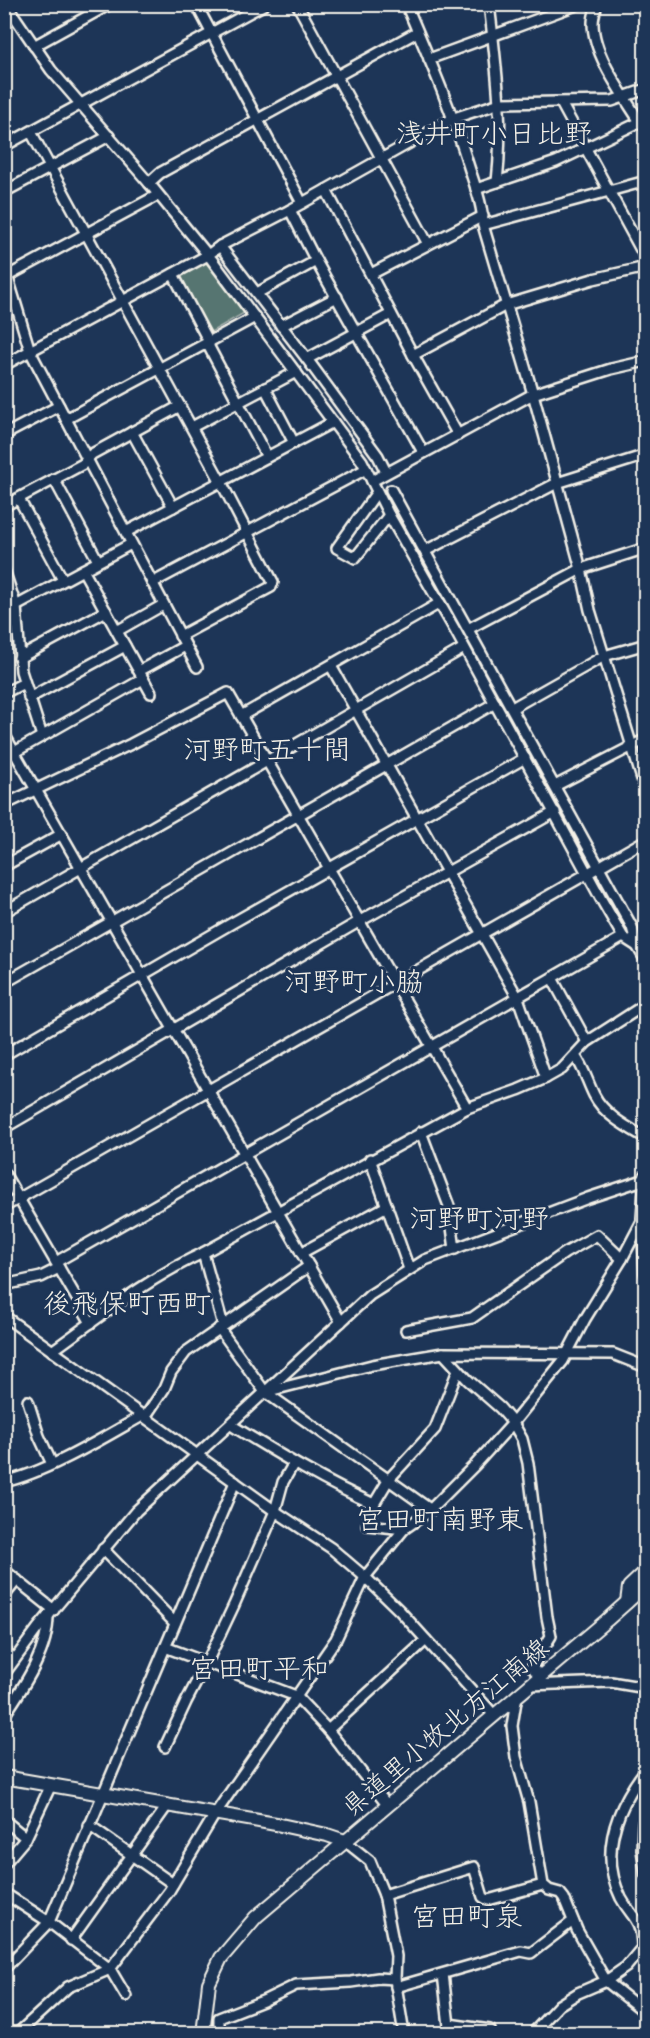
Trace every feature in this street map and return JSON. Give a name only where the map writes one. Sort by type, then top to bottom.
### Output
[{"type":"main road","points":[[645,1178],[645,1273]]},
{"type":"main road","points":[[627,1602],[629,1587],[645,1570]]},
{"type":"main road","name":"県道里小牧北方江南線","points":[[4,1778],[327,1834],[345,1841],[645,1585]]},
{"type":"main road","points":[[206,2031],[209,1983],[236,1938],[256,1917],[345,1841]]},
{"type":"street","points":[[6,4],[34,46],[80,105],[109,136],[208,255],[366,469],[389,515],[440,603],[623,937],[641,944]]},
{"type":"street","points":[[34,46],[110,4]]},
{"type":"street","points":[[196,4],[302,202]]},
{"type":"street","points":[[4,146],[264,4]]},
{"type":"street","points":[[297,4],[428,244]]},
{"type":"street","points":[[406,4],[454,118],[476,189],[506,305],[581,569],[590,610],[645,792]]},
{"type":"street","points":[[489,4],[500,103],[500,150],[496,182]]},
{"type":"street","points":[[429,59],[579,4]]},
{"type":"street","points":[[476,189],[556,162],[640,122],[601,54],[592,22],[597,4]]},
{"type":"street","points":[[149,183],[160,173],[417,32]]},
{"type":"street","points":[[4,365],[454,118],[500,103],[612,101],[645,89]]},
{"type":"street","points":[[561,103],[645,259]]},
{"type":"street","points":[[31,132],[124,301],[273,582],[271,587],[180,636]]},
{"type":"street","points":[[4,192],[109,136]]},
{"type":"street","points":[[371,274],[428,244],[483,220],[645,181]]},
{"type":"street","points":[[326,190],[458,435]]},
{"type":"street","points":[[6,277],[158,195]]},
{"type":"street","points":[[290,210],[423,452]]},
{"type":"street","points":[[220,246],[307,359],[378,456],[386,472]]},
{"type":"street","points":[[257,293],[316,261]]},
{"type":"street","points":[[4,265],[30,351],[197,668]]},
{"type":"street","points":[[413,355],[506,305],[593,279],[645,267]]},
{"type":"street","points":[[173,274],[267,457]]},
{"type":"street","points":[[281,326],[337,297]]},
{"type":"street","points":[[307,359],[391,314]]},
{"type":"street","points":[[66,419],[255,317]]},
{"type":"street","points":[[372,481],[533,394],[611,369],[645,362]]},
{"type":"street","points":[[192,428],[296,372]]},
{"type":"street","points":[[265,388],[294,443]]},
{"type":"street","points":[[4,435],[59,406]]},
{"type":"street","points":[[4,506],[83,464],[92,454],[180,406]]},
{"type":"street","points":[[126,532],[333,422]]},
{"type":"street","points":[[132,432],[173,507]]},
{"type":"street","points":[[425,551],[557,483],[645,455]]},
{"type":"street","points":[[152,583],[366,469]]},
{"type":"street","points":[[54,479],[99,561]]},
{"type":"street","points":[[391,490],[632,927],[641,944],[645,961]]},
{"type":"street","points":[[377,492],[336,548],[355,558],[389,515]]},
{"type":"street","points":[[19,499],[63,580]]},
{"type":"street","points":[[16,606],[131,544]]},
{"type":"street","points":[[468,629],[581,569],[645,548]]},
{"type":"street","points":[[4,570],[16,606],[19,658],[24,683],[42,736]]},
{"type":"street","points":[[83,570],[151,693]]},
{"type":"street","points":[[241,716],[440,603]]},
{"type":"street","points":[[117,631],[163,605]]},
{"type":"street","points":[[19,658],[106,611]]},
{"type":"street","points":[[4,628],[17,621]]},
{"type":"street","points":[[512,708],[604,656],[645,644]]},
{"type":"street","points":[[29,698],[125,646]]},
{"type":"street","points":[[4,758],[185,646]]},
{"type":"street","points":[[4,912],[464,648]]},
{"type":"street","points":[[330,666],[518,998],[546,1078]]},
{"type":"street","points":[[4,693],[24,683]]},
{"type":"street","points":[[4,805],[228,693],[467,1108]]},
{"type":"street","points":[[4,983],[495,703]]},
{"type":"street","points":[[4,734],[341,1322]]},
{"type":"street","points":[[555,786],[645,739]]},
{"type":"street","points":[[4,1055],[525,758]]},
{"type":"street","points":[[4,1128],[360,921],[555,812]]},
{"type":"street","points":[[4,866],[62,834]]},
{"type":"street","points":[[4,1207],[645,840]]},
{"type":"street","points":[[4,1285],[41,1277],[245,1154],[623,937]]},
{"type":"street","points":[[552,978],[587,1042]]},
{"type":"street","points":[[52,1351],[174,1266],[203,1253],[370,1159],[467,1108],[518,1090],[562,1069],[587,1042],[645,1004]]},
{"type":"street","points":[[575,1056],[584,1069],[595,1097],[616,1120],[645,1137]]},
{"type":"street","points":[[421,1132],[449,1206],[455,1248]]},
{"type":"street","points":[[370,1159],[410,1269]]},
{"type":"street","points":[[4,1173],[91,1323]]},
{"type":"street","points":[[4,1674],[51,1613],[136,1511],[198,1456],[370,1294],[410,1269],[455,1248],[645,1178]]},
{"type":"street","points":[[301,1253],[387,1206]]},
{"type":"street","points":[[17,2034],[68,1987],[110,1969],[173,1884],[215,1814],[336,1639],[365,1576],[404,1529],[431,1510],[513,1423],[569,1353],[585,1319],[644,1218]]},
{"type":"street","points":[[406,1330],[472,1318],[565,1253],[597,1234],[622,1259]]},
{"type":"street","points":[[203,1253],[221,1326],[265,1392],[431,1510]]},
{"type":"street","points":[[4,1482],[52,1464],[143,1417],[154,1406],[171,1372],[186,1352],[309,1266]]},
{"type":"street","points":[[4,1316],[275,1511],[331,1548],[365,1576],[494,1715]]},
{"type":"street","points":[[4,1329],[14,1323]]},
{"type":"street","points":[[265,1392],[372,1365],[442,1353],[613,1354],[645,1367]]},
{"type":"street","points":[[442,1353],[500,1408],[513,1423],[522,1439],[528,1463],[551,1636],[532,1667],[539,1676]]},
{"type":"street","points":[[404,1529],[368,1526],[374,1504],[389,1479],[435,1429],[458,1370]]},
{"type":"street","points":[[28,1401],[39,1436],[52,1464]]},
{"type":"street","points":[[231,1425],[294,1463],[374,1504]]},
{"type":"street","points":[[165,1747],[207,1662],[275,1511],[283,1482],[294,1463]]},
{"type":"street","points":[[4,1969],[49,1922],[235,1482]]},
{"type":"street","points":[[103,1549],[175,1623]]},
{"type":"street","points":[[4,1570],[51,1613]]},
{"type":"street","points":[[4,1596],[17,1580]]},
{"type":"street","points":[[4,1716],[36,1664],[51,1613]]},
{"type":"street","points":[[328,1730],[426,1640]]},
{"type":"street","points":[[165,1647],[296,1696],[328,1730],[388,1806]]},
{"type":"street","points":[[4,1651],[15,1659]]},
{"type":"street","points":[[529,1685],[611,1682],[645,1688]]},
{"type":"street","points":[[517,1695],[512,1726],[516,1756],[529,1802],[543,1886],[560,1893],[564,1898],[573,1921],[606,1981],[645,2013]]},
{"type":"street","points":[[532,2034],[559,2004],[606,1981],[626,1968],[644,1945],[639,1923],[621,1898],[610,1852],[614,1826],[626,1800],[645,1769]]},
{"type":"street","points":[[4,1863],[26,1838],[50,1787]]},
{"type":"street","points":[[70,1940],[167,1806]]},
{"type":"street","points":[[4,1820],[26,1838]]},
{"type":"street","points":[[645,1823],[643,1823],[642,1850],[645,1875]]},
{"type":"street","points":[[89,1825],[173,1884]]},
{"type":"street","points":[[345,1841],[370,1861],[384,1895],[396,1956],[395,1983],[404,2034]]},
{"type":"street","points":[[384,1895],[474,1867],[483,1897],[488,1900],[543,1886]]},
{"type":"street","points":[[4,1893],[49,1922],[110,1969],[126,1996]]},
{"type":"street","points":[[219,2034],[219,2018],[296,1985],[378,1978],[395,1983],[443,1974],[521,1951],[531,1953],[573,1921]]},
{"type":"street","points":[[443,1974],[449,2029],[490,2030]]},
{"type":"green space","points":[[204,260],[244,313],[209,333],[178,275]]},
{"type":"district","name":"浅井町小日比野","points":[[494,133]]},
{"type":"district","name":"河野町五十間","points":[[267,749]]},
{"type":"district","name":"河野町小脇","points":[[354,981]]},
{"type":"district","name":"河野町河野","points":[[479,1218]]},
{"type":"district","name":"後飛保町西町","points":[[127,1303]]},
{"type":"district","name":"宮田町南野東","points":[[440,1519]]},
{"type":"district","name":"宮田町平和","points":[[259,1668]]},
{"type":"district","name":"宮田町泉","points":[[467,1916]]}]
